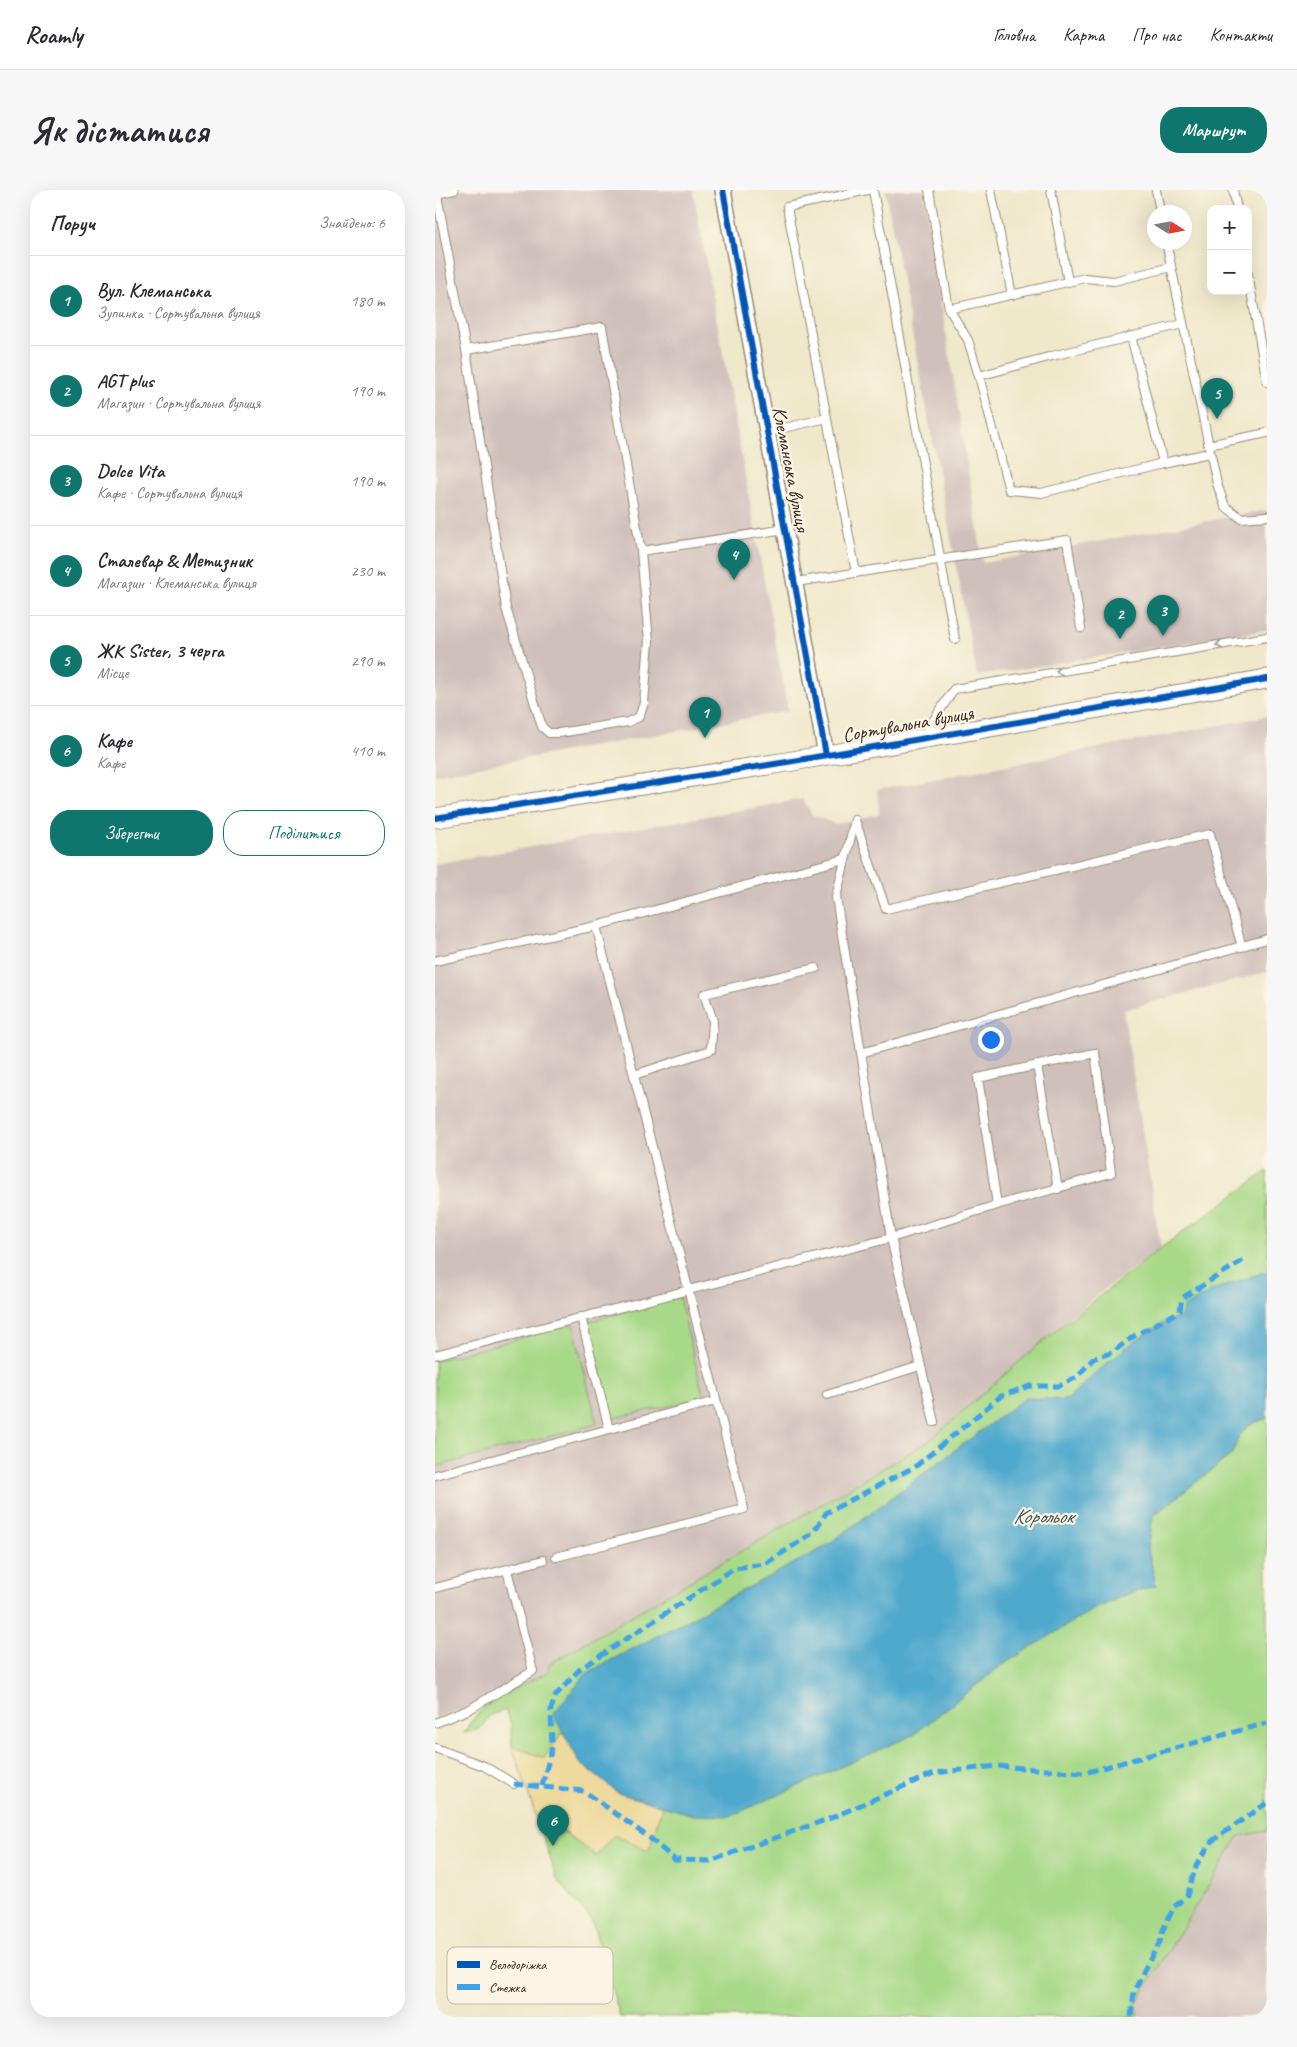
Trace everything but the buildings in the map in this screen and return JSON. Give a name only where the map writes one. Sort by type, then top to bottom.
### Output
[{"type":"street","name":"Клеманська вулиця","points":[[723,190],[796,582],[826,755]]},
{"type":"street","name":"Сортувальна вулиця","points":[[435,818],[826,755],[1267,679]]},
{"type":"lane","points":[[454,190],[436,192],[466,350],[505,608],[542,727],[549,733],[559,733],[628,722],[639,717],[644,703],[649,641],[641,552],[601,327],[466,350]]},
{"type":"lane","points":[[856,573],[787,207],[868,190]]},
{"type":"lane","points":[[873,190],[955,639]]},
{"type":"lane","points":[[929,190],[949,309],[968,340],[1009,490],[1041,494],[1163,463],[1267,433]]},
{"type":"lane","points":[[991,190],[1012,295]]},
{"type":"lane","points":[[1051,190],[1068,282]]},
{"type":"lane","points":[[1155,190],[1158,205]]},
{"type":"lane","points":[[1233,190],[1236,205]]},
{"type":"lane","points":[[1168,250],[1209,449],[1217,484],[1225,506],[1241,518],[1267,516]]},
{"type":"lane","points":[[949,309],[1085,278],[1113,281],[1171,267]]},
{"type":"lane","points":[[1252,295],[1267,382]]},
{"type":"lane","points":[[979,376],[1183,324]]},
{"type":"lane","points":[[1131,336],[1163,463]]},
{"type":"lane","points":[[767,432],[827,418]]},
{"type":"lane","points":[[641,552],[786,529]]},
{"type":"lane","points":[[796,582],[1067,540],[1081,628]]},
{"type":"lane","points":[[921,739],[954,688],[1267,637]]},
{"type":"lane","points":[[934,1422],[891,1238],[836,897],[855,820],[886,909],[1209,834],[1242,947]]},
{"type":"lane","points":[[435,961],[596,926],[844,859]]},
{"type":"lane","points":[[556,1557],[744,1509],[596,926]]},
{"type":"lane","points":[[861,1053],[1267,939]]},
{"type":"lane","points":[[634,1075],[711,1050],[713,1021],[705,994],[816,968]]},
{"type":"lane","points":[[435,1355],[688,1288],[891,1238],[997,1205],[1111,1173],[1095,1053],[978,1078],[997,1205]]},
{"type":"lane","points":[[1037,1065],[1057,1189]]},
{"type":"lane","points":[[581,1317],[609,1429]]},
{"type":"lane","points":[[827,1395],[920,1366]]},
{"type":"lane","points":[[435,1475],[716,1401]]},
{"type":"lane","points":[[435,1588],[543,1560]]},
{"type":"lane","points":[[435,1723],[470,1709],[533,1671],[507,1570]]},
{"type":"lane","points":[[435,1748],[484,1766],[514,1784]]},
{"type":"shaded area","points":[[435,190],[693,190],[788,711],[435,775]]},
{"type":"shaded area","points":[[885,190],[923,190],[983,563],[1267,510],[1267,630],[977,676]]},
{"type":"shaded area","points":[[1267,716],[1267,972],[1123,1010],[1161,1248],[1106,1288],[928,1442],[549,1664],[548,1672],[499,1698],[435,1718],[435,864],[803,799],[812,815],[835,824],[879,814],[877,790]]},
{"type":"shaded area","points":[[1267,1831],[1267,2017],[1138,2017],[1135,2005],[1239,1836]]},
{"type":"green space","points":[[1267,1171],[1267,1271],[1213,1290],[1181,1317],[1162,1323],[1114,1358],[1067,1400],[1025,1398],[825,1547],[587,1673],[553,1714],[563,1732],[544,1758],[512,1746],[511,1724],[505,1710],[490,1715],[480,1729],[464,1733],[479,1712],[501,1696],[548,1672],[549,1664],[928,1442],[1044,1340],[1161,1248]]},
{"type":"green space","points":[[679,1297],[704,1398],[611,1419],[587,1322]]},
{"type":"green space","points":[[573,1324],[597,1424],[435,1467],[435,1361]]},
{"type":"green space","points":[[1267,1418],[1267,1831],[1239,1836],[1135,2005],[1138,2017],[620,2017],[613,1993],[613,1947],[600,1947],[592,1921],[557,1879],[540,1828],[555,1826],[596,1856],[614,1834],[656,1827],[662,1806],[694,1815],[913,1735],[1002,1665],[1087,1613],[1125,1595],[1155,1585],[1148,1549],[1153,1516],[1232,1454],[1239,1436],[1249,1425]]},
{"type":"sand","points":[[563,1732],[580,1763],[618,1793],[662,1806],[649,1851],[614,1835],[596,1856],[556,1826],[540,1828],[512,1746],[544,1758]]},
{"type":"water","name":"Корольок","points":[[1267,1271],[1267,1418],[1248,1425],[1239,1436],[1232,1454],[1153,1516],[1148,1549],[1156,1585],[1125,1595],[1087,1613],[1002,1665],[913,1735],[731,1816],[694,1815],[618,1793],[580,1763],[553,1714],[587,1673],[825,1547],[1025,1398],[1067,1400],[1106,1364],[1134,1342],[1149,1332],[1181,1317],[1183,1308],[1213,1290]]},
{"type":"marked path","points":[[542,1786],[552,1747],[551,1709],[556,1695],[580,1669],[735,1568],[765,1564],[813,1533],[826,1513],[916,1466],[1001,1396],[1030,1386],[1059,1386],[1077,1377],[1093,1359],[1113,1352],[1134,1336],[1180,1311],[1182,1298],[1247,1258]]},
{"type":"marked path","points":[[514,1784],[584,1791],[651,1839],[675,1860],[710,1861],[831,1818],[934,1773],[997,1766],[1084,1773],[1267,1723]]},
{"type":"marked path","points":[[1131,2017],[1134,1992],[1160,1942],[1163,1930],[1174,1907],[1187,1896],[1196,1866],[1212,1841],[1267,1803]]},
{"type":"cycle path","points":[[723,190],[826,755]]},
{"type":"cycle path","points":[[435,818],[787,762],[1267,679]]},
{"type":"place","name":"ЖК Sister, 3 черга","points":[[1217,419]]},
{"type":"place","name":"Сталевар & Метизник","points":[[734,580]]},
{"type":"place","name":"Dolce Vita","points":[[1163,636]]},
{"type":"place","name":"AGT plus","points":[[1120,639]]},
{"type":"place","name":"Вул. Клеманська","points":[[705,738]]},
{"type":"place","name":"Кафе","points":[[553,1846]]}]
